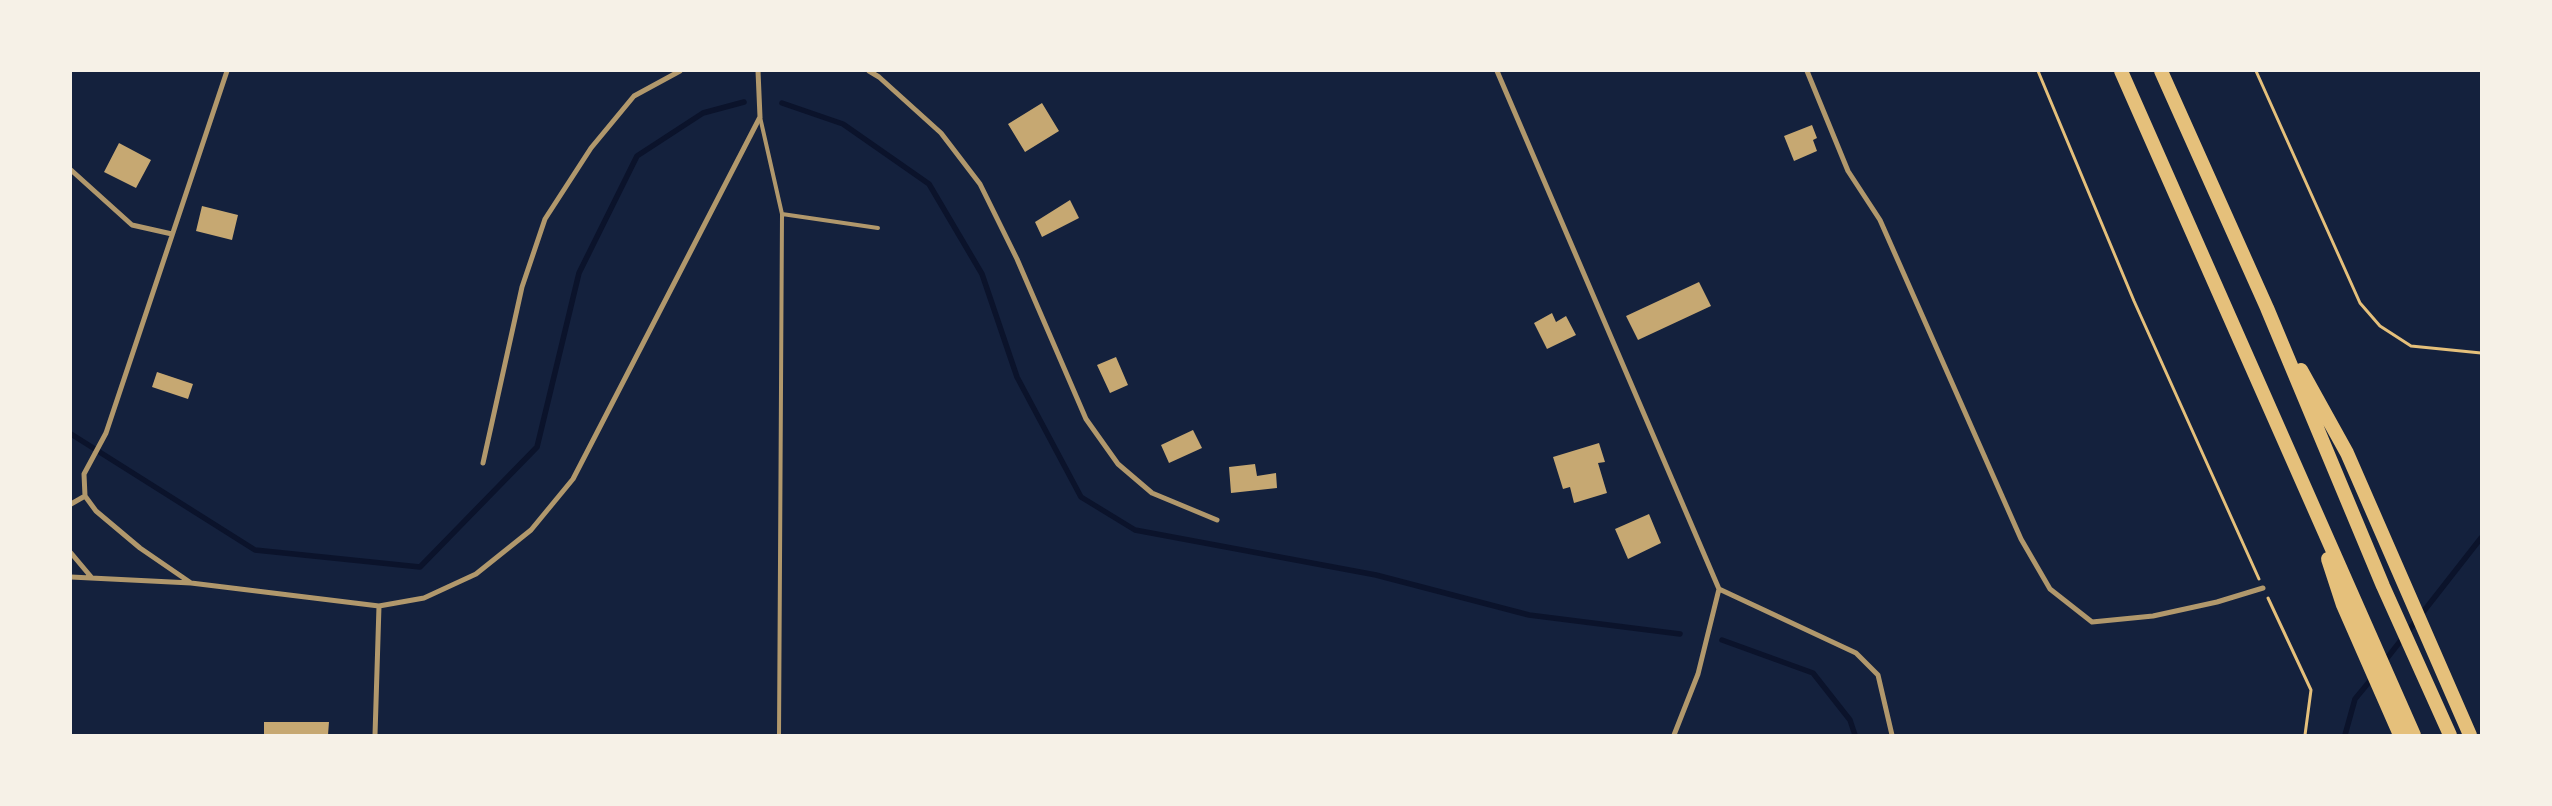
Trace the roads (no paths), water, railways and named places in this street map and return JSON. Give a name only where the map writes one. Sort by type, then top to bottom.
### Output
[{"type":"highway","points":[[2122,71],[2305,486],[2349,602],[2392,700],[2414,735]]},
{"type":"highway","points":[[2161,71],[2267,308],[2383,586],[2450,735]]},
{"type":"highway","points":[[2267,308],[2347,453],[2470,735]]},
{"type":"highway","points":[[2392,700],[2400,735]]},
{"type":"street","points":[[191,583],[140,548],[96,511],[85,496],[84,474],[106,433],[227,71]]},
{"type":"street","points":[[483,463],[522,287],[545,219],[590,148],[634,96],[680,71]]},
{"type":"street","points":[[71,577],[191,583],[379,606],[424,598],[476,574],[532,530],[572,479],[760,116],[758,71]]},
{"type":"street","points":[[869,71],[879,77],[941,133],[980,184],[1017,259],[1086,419],[1118,464],[1152,493],[1217,520]]},
{"type":"street","points":[[1497,71],[1718,589],[1698,674],[1674,735]]},
{"type":"street","points":[[1807,71],[1848,171],[1880,220],[2021,539],[2050,589],[2092,622],[2153,616],[2217,602],[2263,588]]},
{"type":"street","points":[[71,170],[132,225],[172,234]]},
{"type":"street","points":[[71,504],[85,496]]},
{"type":"street","points":[[71,553],[92,578]]},
{"type":"street","points":[[1718,589],[1856,653],[1878,675],[1892,735]]},
{"type":"street","points":[[375,735],[379,606]]},
{"type":"lane","points":[[760,116],[782,214],[779,735]]},
{"type":"lane","points":[[782,214],[878,228]]},
{"type":"waterway","points":[[71,434],[255,550],[420,567],[537,447],[579,273],[637,156],[703,113],[744,102]]},
{"type":"waterway","points":[[782,103],[843,124],[929,184],[982,274],[1017,377],[1081,497],[1135,530],[1376,575],[1529,615],[1680,634]]},
{"type":"waterway","points":[[2384,662],[2481,538]]},
{"type":"waterway","points":[[1722,640],[1813,673],[1850,720],[1855,735]]},
{"type":"waterway","points":[[2345,735],[2355,699],[2374,676]]}]
